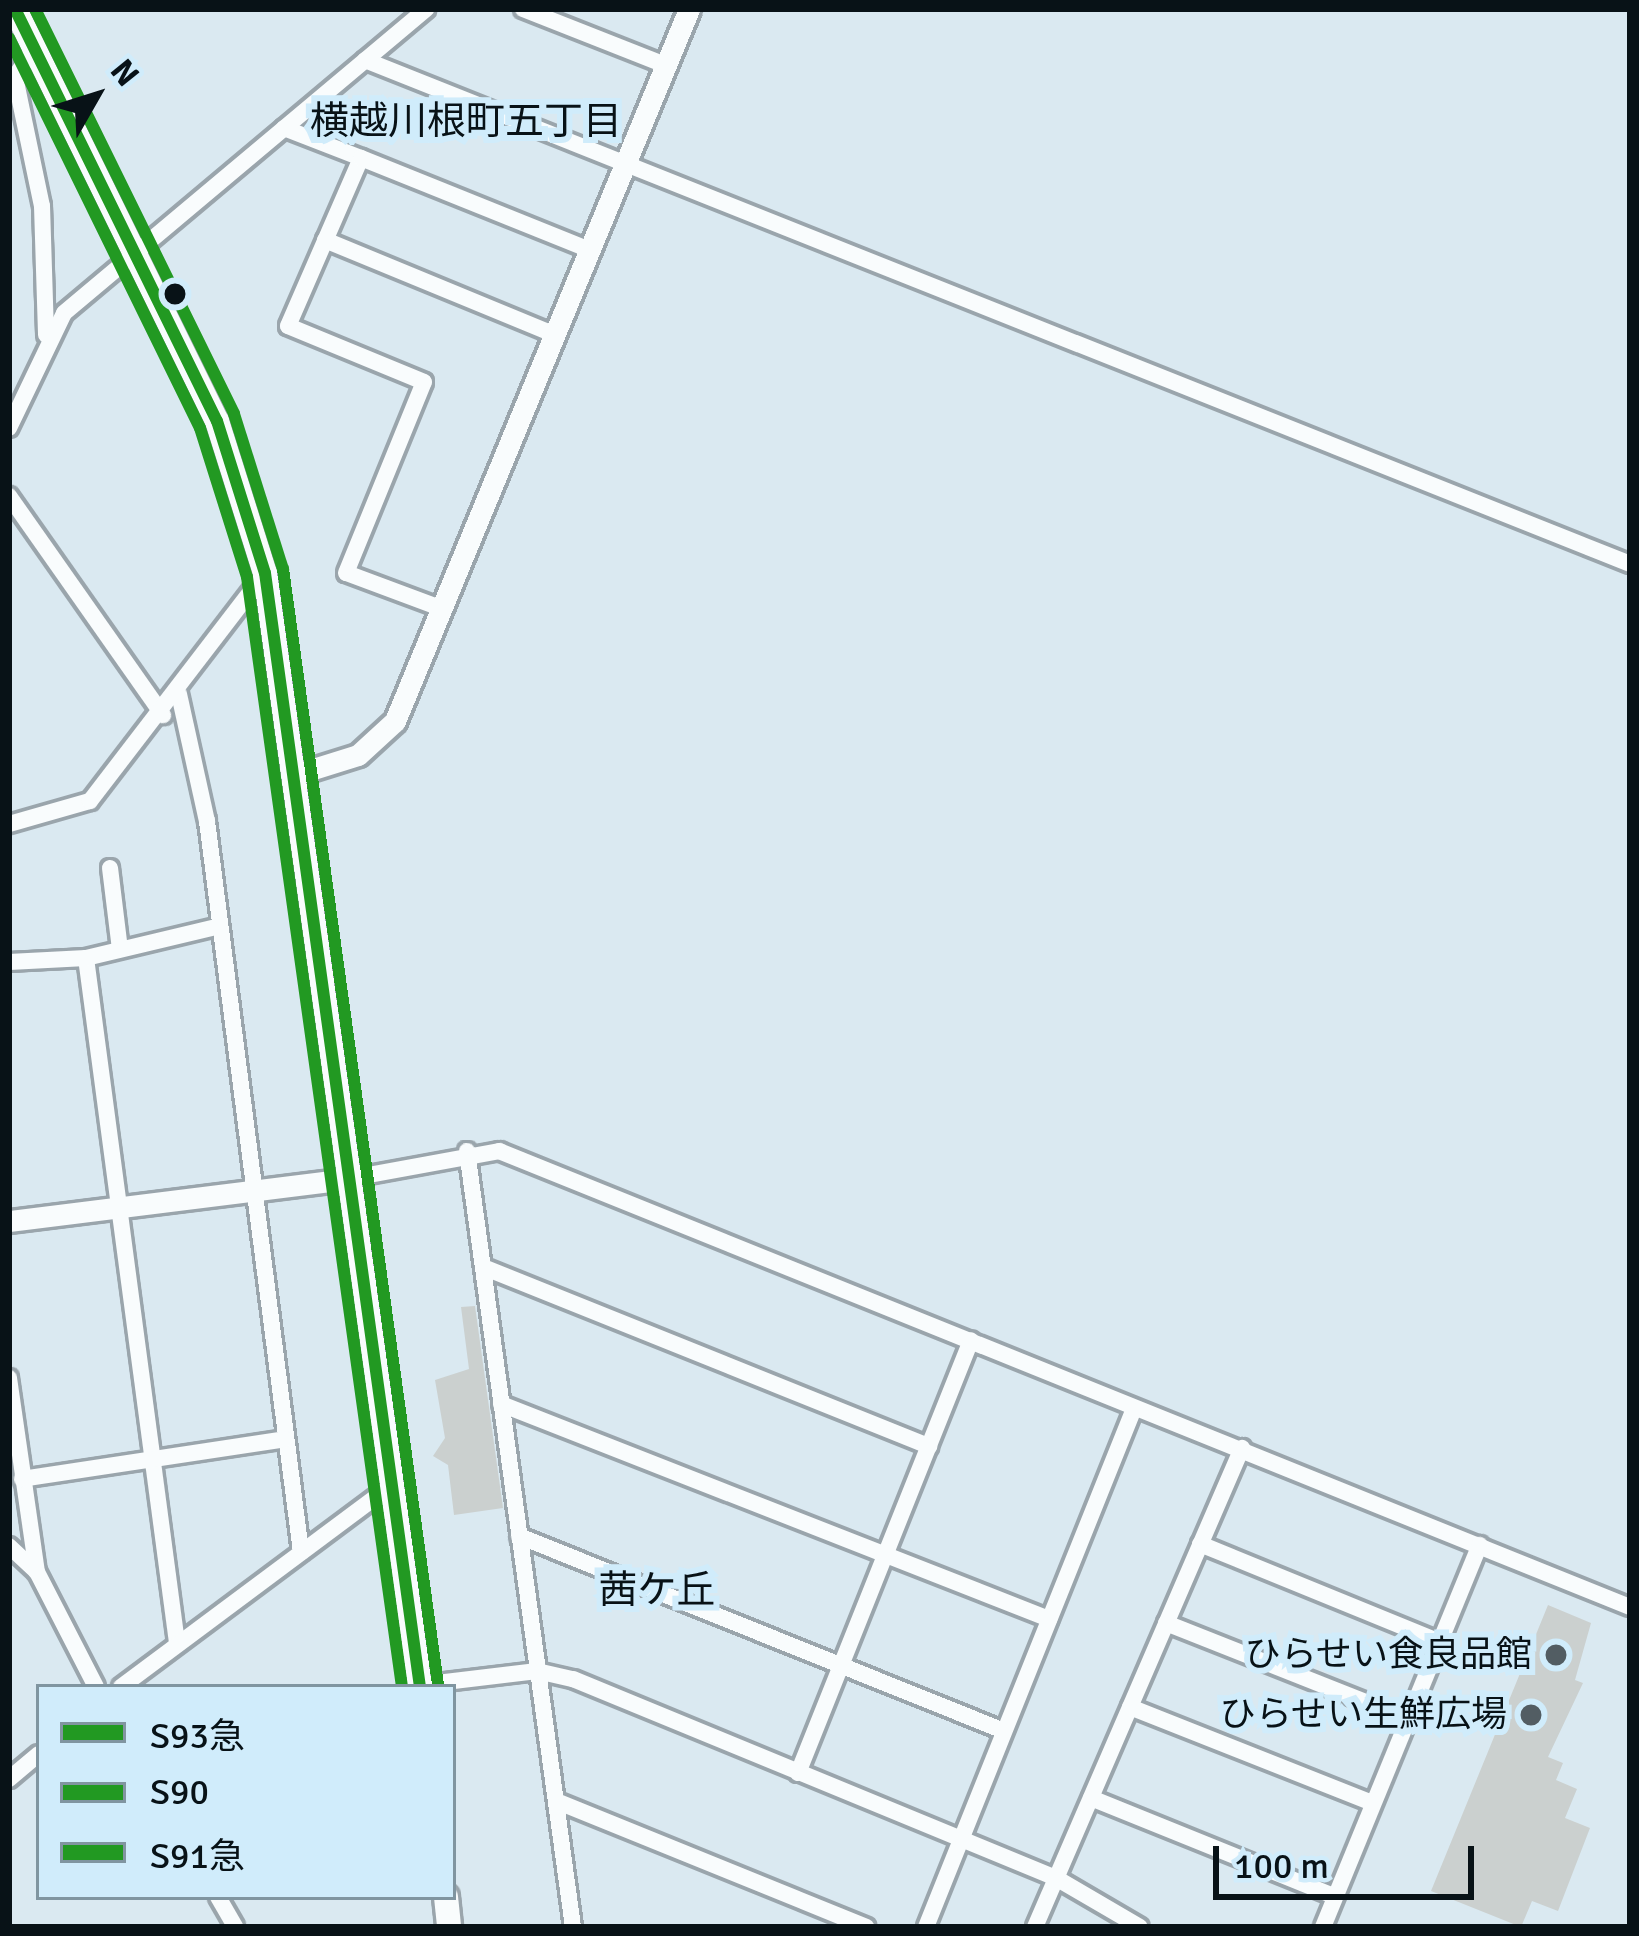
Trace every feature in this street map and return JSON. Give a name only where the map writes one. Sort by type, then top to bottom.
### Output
[{"type":"main road","points":[[20,30],[217,422],[265,573],[388,1488],[420,1684]]},
{"type":"street","points":[[46,334],[426,9]]},
{"type":"street","points":[[523,9],[665,65]]},
{"type":"street","points":[[294,775],[344,762],[388,731],[443,609],[688,9]]},
{"type":"street","points":[[9,428],[46,334],[42,206],[16,77],[20,30]]},
{"type":"street","points":[[365,60],[1630,564]]},
{"type":"street","points":[[284,128],[590,250]]},
{"type":"street","points":[[361,158],[288,326],[424,382],[346,573],[443,609]]},
{"type":"street","points":[[325,240],[555,335]]},
{"type":"street","points":[[9,496],[163,715]]},
{"type":"street","points":[[9,824],[90,801],[163,715],[265,573]]},
{"type":"street","points":[[179,694],[220,926],[249,1191],[302,1552]]},
{"type":"street","points":[[110,868],[120,949]]},
{"type":"street","points":[[9,962],[86,958],[220,926]]},
{"type":"street","points":[[86,958],[177,1643]]},
{"type":"street","points":[[467,1151],[573,1927]]},
{"type":"street","points":[[9,1221],[347,1178],[467,1151],[499,1151],[971,1340],[1133,1411],[1242,1448],[1630,1607]]},
{"type":"street","points":[[483,1267],[929,1446]]},
{"type":"street","points":[[798,1773],[971,1340]]},
{"type":"street","points":[[9,1378],[37,1572],[94,1684]]},
{"type":"street","points":[[501,1404],[1049,1619]]},
{"type":"street","points":[[926,1927],[1133,1411]]},
{"type":"street","points":[[22,1480],[285,1439]]},
{"type":"street","points":[[1035,1927],[1242,1448]]},
{"type":"street","points":[[125,1684],[388,1488]]},
{"type":"street","points":[[519,1536],[1004,1731]]},
{"type":"street","points":[[1200,1544],[1440,1642]]},
{"type":"street","points":[[1323,1927],[1480,1545]]},
{"type":"street","points":[[9,1546],[37,1572]]},
{"type":"street","points":[[1166,1623],[1408,1719]]},
{"type":"street","points":[[436,1684],[537,1671],[1056,1878],[1140,1927]]},
{"type":"street","points":[[1130,1707],[1372,1803]]},
{"type":"street","points":[[9,1779],[36,1756]]},
{"type":"street","points":[[1091,1798],[1334,1896]]},
{"type":"street","points":[[556,1801],[866,1927]]},
{"type":"street","points":[[220,1900],[235,1927]]},
{"type":"building","points":[[475,1306],[503,1508],[454,1515],[448,1465],[433,1456],[445,1438],[435,1380],[469,1369],[461,1307]]},
{"type":"building","points":[[1548,1605],[1591,1623],[1575,1680],[1583,1683],[1548,1757],[1563,1763],[1556,1780],[1577,1789],[1565,1818],[1590,1828],[1558,1911],[1532,1901],[1521,1927],[1431,1891]]},
{"type":"transit line","name":"S93急","points":[[15,9],[217,421],[265,573],[420,1684]]},
{"type":"transit line","name":"S91急","points":[[35,9],[234,414],[283,569],[438,1684]]},
{"type":"transit line","name":"S90","points":[[9,38],[200,428],[247,577],[402,1684]]},
{"type":"place","name":"ひらせい食良品館","points":[[1556,1655]]},
{"type":"place","name":"ひらせい生鮮広場","points":[[1531,1715]]},
{"type":"district","name":"横越川根町五丁目","points":[[466,121]]},
{"type":"district","name":"茜ケ丘","points":[[657,1590]]}]
